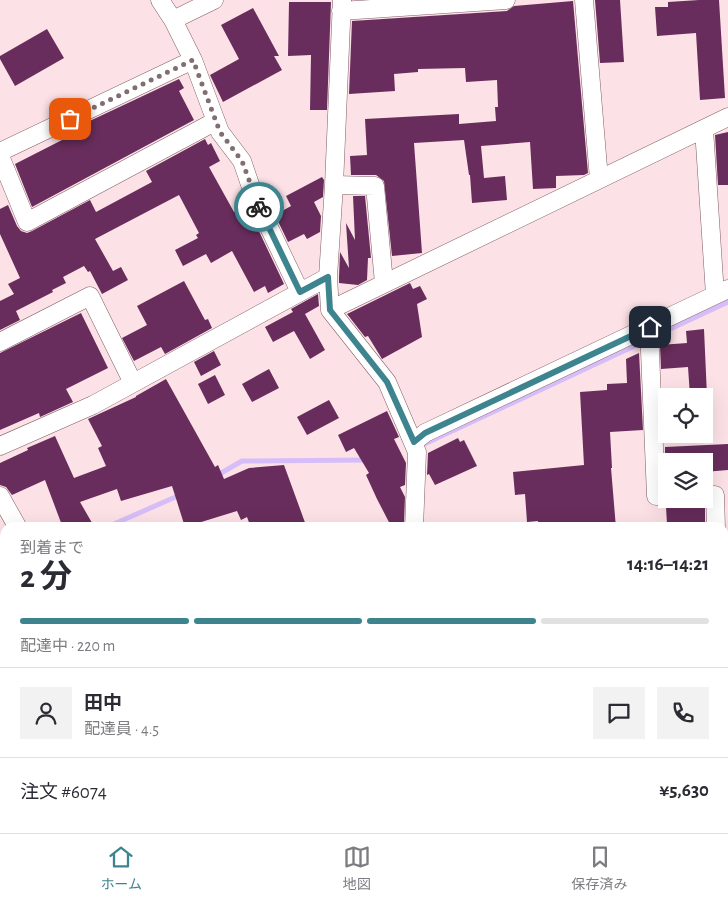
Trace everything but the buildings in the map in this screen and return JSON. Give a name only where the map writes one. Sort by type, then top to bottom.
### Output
[{"type":"street","points":[[160,0],[173,20],[193,60],[220,132],[242,161],[254,196],[300,292]]},
{"type":"street","points":[[173,20],[214,0]]},
{"type":"street","points":[[414,522],[416,447],[387,382],[330,310],[328,277],[342,5],[506,0]]},
{"type":"street","points":[[584,0],[599,179]]},
{"type":"street","points":[[193,60],[0,154],[27,222],[216,121]]},
{"type":"street","points":[[330,310],[728,116]]},
{"type":"street","points":[[416,447],[425,433],[649,334],[722,292],[704,129]]},
{"type":"street","points":[[334,185],[375,186],[384,283]]},
{"type":"street","points":[[0,446],[93,405],[328,277]]},
{"type":"street","points":[[0,342],[90,296],[133,383]]},
{"type":"street","points":[[649,334],[656,496],[658,496]]},
{"type":"street","points":[[715,495],[716,522]]},
{"type":"street","points":[[0,496],[15,522]]},
{"type":"waterway","points":[[653,337],[728,302]]},
{"type":"waterway","points":[[420,446],[645,341]]},
{"type":"waterway","points":[[216,476],[242,461],[366,460]]},
{"type":"waterway","points":[[119,522],[180,495]]},
{"type":"way so far","points":[[70,119],[193,60],[220,132],[242,161],[259,207]]},
{"type":"route","points":[[259,207],[300,292],[328,277],[330,310],[387,382],[414,442],[425,433],[650,327]]}]
